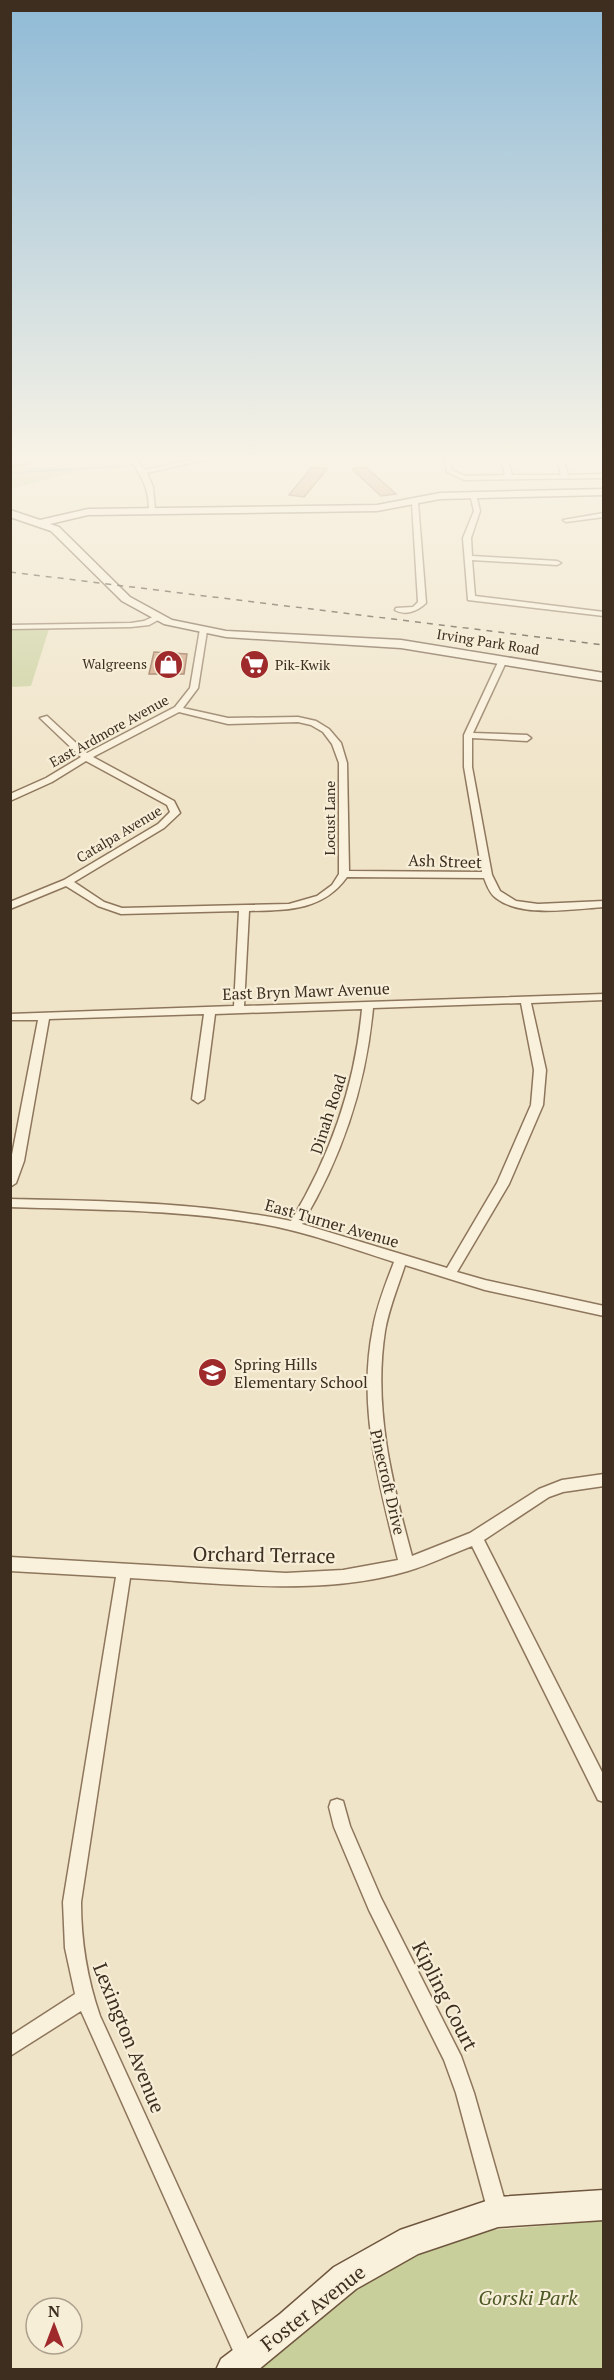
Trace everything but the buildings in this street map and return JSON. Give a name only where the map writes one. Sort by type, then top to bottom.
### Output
[{"type":"street","name":"Irving Park Road","points":[[96,568],[126,599],[157,617],[203,631],[369,641],[603,677]]},
{"type":"street","points":[[399,610],[415,609],[422,603],[420,568]]},
{"type":"street","points":[[469,568],[471,598],[603,614]]},
{"type":"street","points":[[10,627],[131,625],[146,623],[157,617]]},
{"type":"street","name":"East Ardmore Avenue","points":[[10,798],[49,780],[86,757],[178,709],[194,688],[203,631]]},
{"type":"street","points":[[488,875],[468,767],[468,735],[502,660]]},
{"type":"street","name":"Locust Lane","points":[[67,882],[101,904],[121,911],[244,909],[290,907],[320,898],[335,887],[344,874],[343,763],[340,749],[330,732],[309,722],[228,721],[178,709]]},
{"type":"street","points":[[44,718],[86,757]]},
{"type":"street","points":[[468,735],[527,738]]},
{"type":"street","name":"Catalpa Avenue","points":[[10,906],[67,882],[161,826],[175,813],[171,803],[86,757]]},
{"type":"street","name":"Ash Street","points":[[344,874],[488,875],[493,890],[501,898],[517,904],[536,906],[603,904]]},
{"type":"street","points":[[239,1009],[244,909]]},
{"type":"street","name":"East Bryn Mawr Avenue","points":[[10,1017],[603,997]]},
{"type":"street","points":[[449,1275],[503,1184],[537,1105],[540,1070],[525,999]]},
{"type":"street","name":"Dinah Road","points":[[294,1226],[326,1172],[353,1095],[364,1053],[368,1004]]},
{"type":"street","points":[[198,1099],[210,1010]]},
{"type":"street","points":[[10,1183],[18,1161],[44,1016]]},
{"type":"street","name":"East Turner Avenue","points":[[10,1203],[171,1208],[233,1215],[294,1226],[449,1275],[530,1297],[603,1311]]},
{"type":"street","name":"Pinecroft Drive","points":[[401,1259],[379,1329],[373,1392],[379,1454],[407,1565]]},
{"type":"street","name":"Orchard Terrace","points":[[10,1564],[286,1580],[343,1577],[407,1565],[475,1538],[544,1493],[562,1486],[603,1480]]},
{"type":"street","points":[[475,1538],[603,1794]]},
{"type":"street","name":"Lexington Avenue","points":[[124,1571],[72,1902],[71,1946],[85,1998],[240,2364]]},
{"type":"street","name":"Kipling Court","points":[[337,1807],[342,1827],[375,1905],[452,2056],[465,2092],[498,2212]]},
{"type":"street","points":[[10,2047],[85,1998]]},
{"type":"street","name":"Foster Avenue","points":[[240,2364],[345,2278],[411,2241],[498,2212],[603,2205]]},
{"type":"green space","points":[[49,629],[31,686],[11,687],[11,630]]},
{"type":"green space","name":"Gorski Park","points":[[603,2221],[603,2369],[248,2370],[342,2299],[416,2255],[491,2230]]},
{"type":"railway","points":[[10,572],[604,645]]},
{"type":"place","name":"Walgreens","points":[[168,664]]},
{"type":"place","name":"Pik-Kwik","points":[[254,665]]},
{"type":"place","name":"Spring Hills Elementary School","points":[[213,1373]]}]
